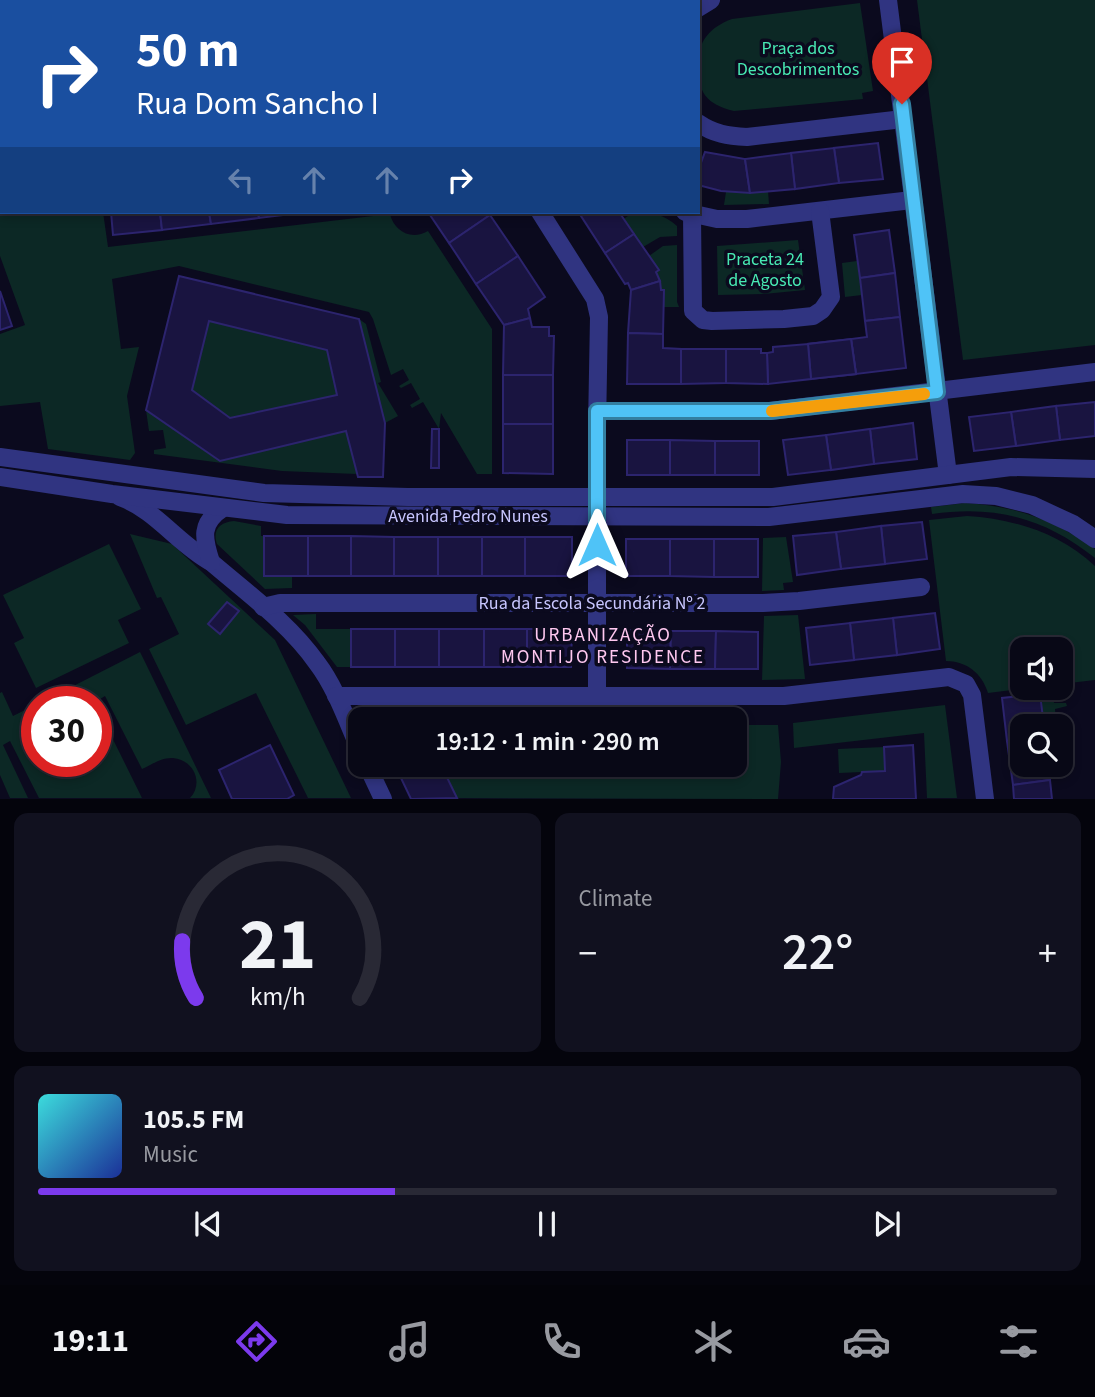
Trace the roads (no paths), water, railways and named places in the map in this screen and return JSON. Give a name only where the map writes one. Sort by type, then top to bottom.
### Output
[{"type":"street","points":[[888,0],[947,475]]},
{"type":"street","points":[[700,124],[711,132],[747,137],[903,119]]},
{"type":"street","points":[[694,214],[740,220],[912,200]]},
{"type":"street","points":[[689,214],[693,311],[703,320],[746,321],[813,316],[831,297],[820,211]]},
{"type":"street","points":[[541,214],[595,299],[599,317],[597,696]]},
{"type":"street","points":[[597,411],[770,411],[1095,372]]},
{"type":"street","name":"Avenida Pedro Nunes","points":[[0,457],[264,493],[408,497],[773,497],[1022,466],[1095,469]]},
{"type":"street","name":"Avenida Pedro Nunes","points":[[0,477],[112,494],[286,515],[769,517],[962,494],[996,496],[1032,505],[1073,524],[1095,539]]},
{"type":"street","points":[[112,494],[138,504],[211,562],[288,629],[318,664],[348,723]]},
{"type":"street","points":[[211,562],[205,532],[211,516],[223,508]]},
{"type":"street","name":"Rua da Escola Secundária Nº 2","points":[[263,607],[280,603],[787,602],[921,587]]},
{"type":"street","points":[[336,696],[784,696],[949,677],[966,684],[972,695],[985,799]]},
{"type":"street","points":[[373,777],[383,799]]},
{"type":"district","name":"URBANIZAÇÃO MONTIJO RESIDENCE","points":[[603,645]]},
{"type":"park label","name":"Praça dos Descobrimentos","points":[[798,58]]},
{"type":"park label","name":"Praceta 24 de Agosto","points":[[765,269]]}]
